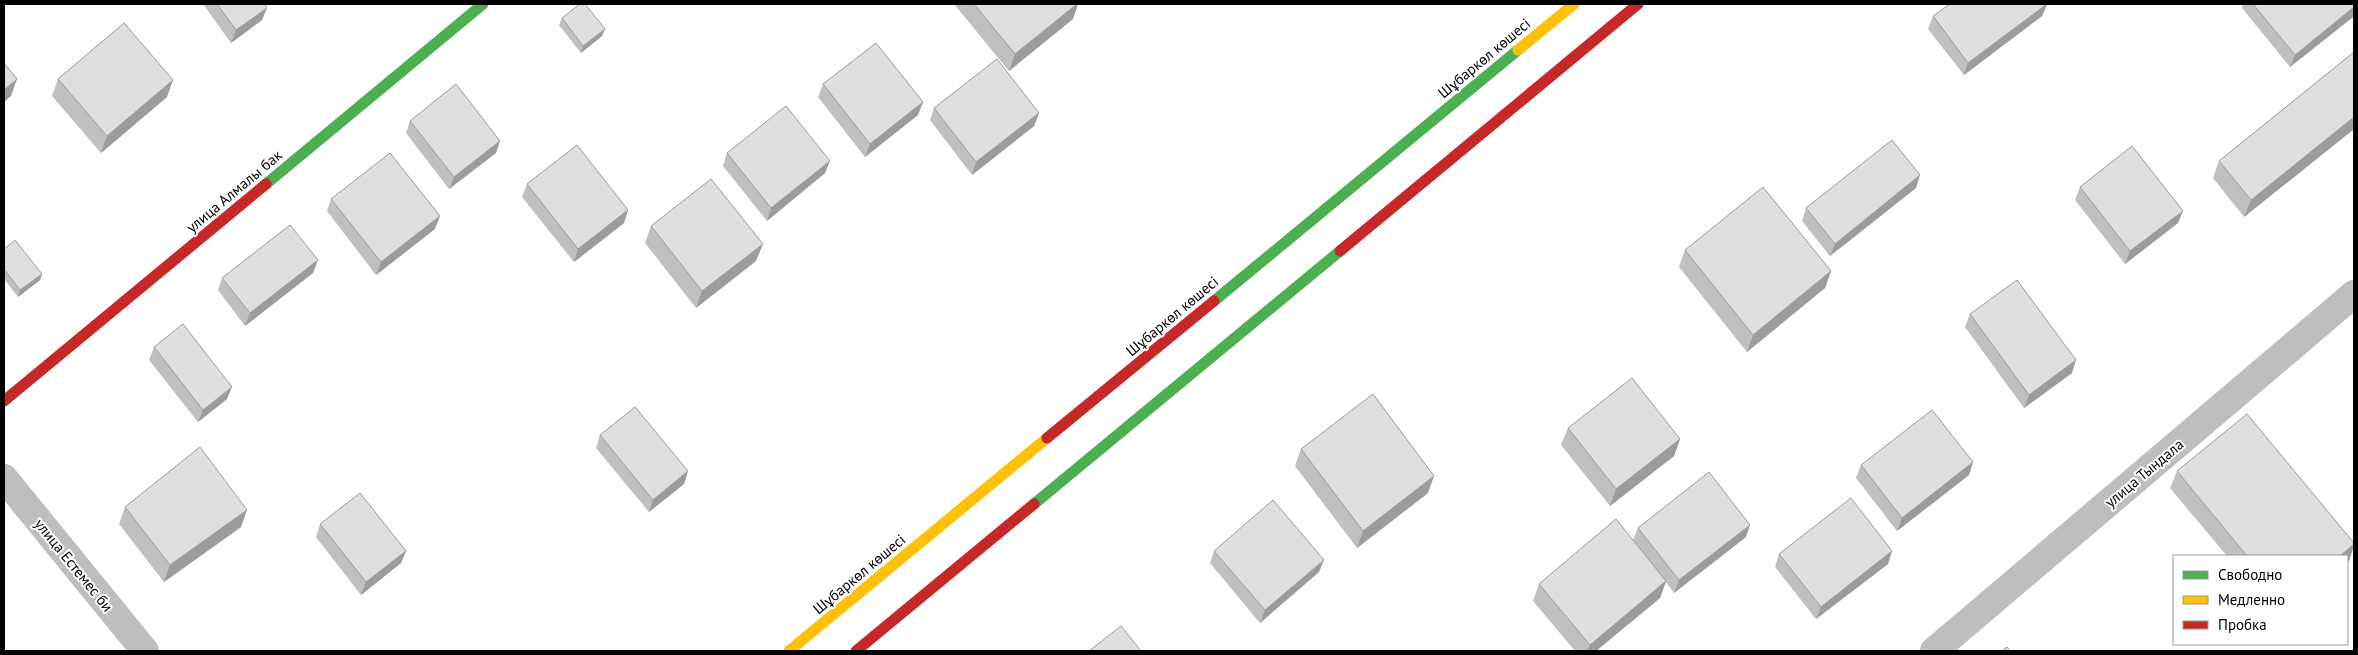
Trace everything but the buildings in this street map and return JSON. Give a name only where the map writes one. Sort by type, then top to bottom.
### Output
[{"type":"street","name":"улица Алмалы бак","points":[[4,401],[483,4]]},
{"type":"street","name":"Шұбаркөл көшесі","points":[[789,651],[1574,4]]},
{"type":"street","points":[[856,651],[1638,4]]},
{"type":"street","name":"улица Тындала","points":[[1934,651],[2354,294]]},
{"type":"street","name":"улица Естемес би","points":[[4,478],[145,651]]},
{"type":"traffic: fast","points":[[266,184],[483,4]]},
{"type":"traffic: fast","points":[[1214,301],[1518,50]]},
{"type":"traffic: fast","points":[[1034,504],[1340,251]]},
{"type":"traffic: slow","points":[[1518,50],[1574,4]]},
{"type":"traffic: slow","points":[[789,651],[1047,438]]},
{"type":"traffic: jam","points":[[1340,251],[1638,4]]},
{"type":"traffic: jam","points":[[4,401],[266,184]]},
{"type":"traffic: jam","points":[[1047,438],[1214,301]]},
{"type":"traffic: jam","points":[[856,651],[1034,504]]}]
